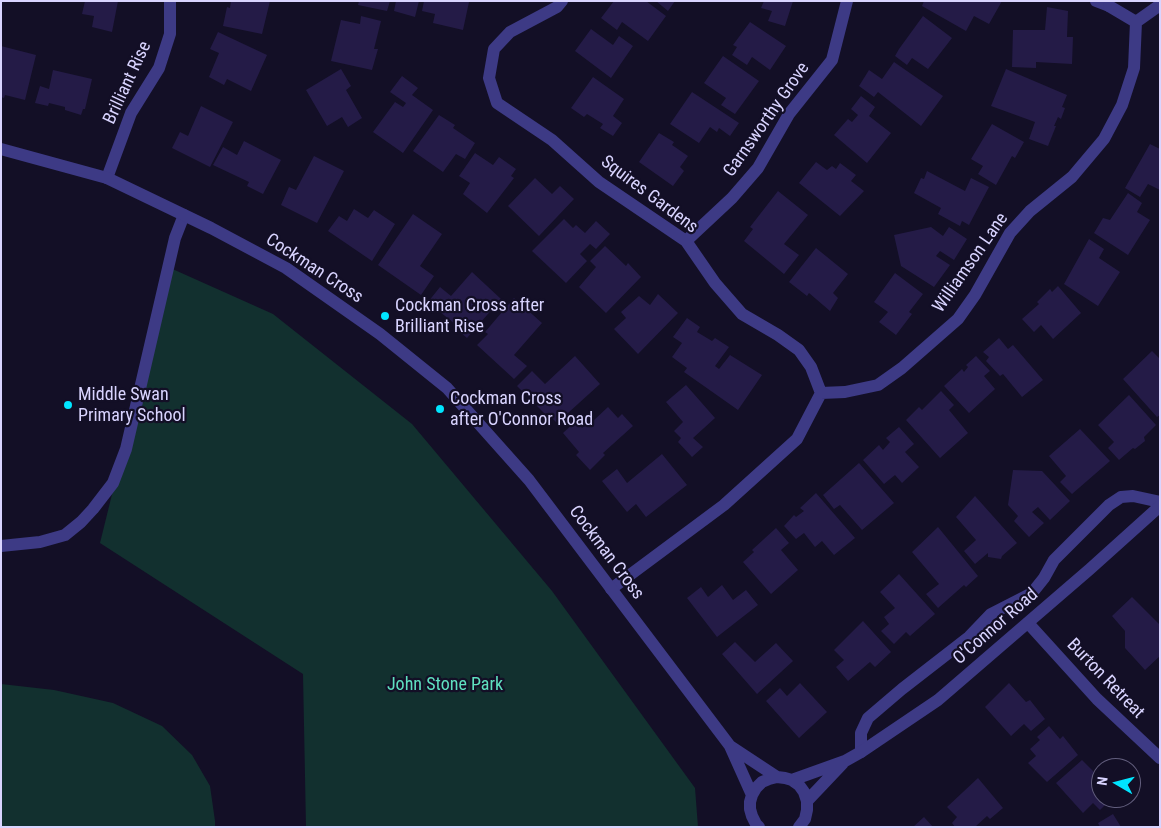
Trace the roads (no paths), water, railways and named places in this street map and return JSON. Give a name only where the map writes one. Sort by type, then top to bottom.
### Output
[{"type":"street","name":"Brilliant Rise","points":[[107,178],[131,113],[159,68],[170,34],[170,1]]},
{"type":"street","name":"Squires Gardens","points":[[562,1],[557,7],[510,32],[494,49],[489,78],[497,103],[552,140],[599,182],[686,241],[715,283],[742,314],[799,350],[811,367],[821,393]]},
{"type":"street","name":"Garnsworthy Grove","points":[[686,241],[732,198],[758,168],[789,114],[832,60],[847,1]]},
{"type":"street","points":[[1096,1],[1109,6],[1136,22],[1160,5]]},
{"type":"street","name":"Williamson Lane","points":[[821,393],[845,392],[878,385],[902,368],[958,319],[975,296],[1010,233],[1030,211],[1072,177],[1104,138],[1122,105],[1134,68],[1136,22]]},
{"type":"street","name":"Cockman Cross","points":[[1,148],[107,178],[212,228],[286,268],[380,334],[447,388],[529,480],[730,746],[752,795]]},
{"type":"street","points":[[1,546],[40,542],[65,535],[94,508],[113,483],[126,449],[175,238],[184,215]]},
{"type":"street","points":[[611,589],[724,505],[797,439],[821,393]]},
{"type":"street","points":[[861,752],[861,733],[868,718],[969,637],[991,614],[1032,593],[1044,578],[1054,560],[1109,505],[1121,497],[1130,496],[1160,502]]},
{"type":"street","name":"O'Connor Road","points":[[792,780],[845,761],[938,700],[1160,506]]},
{"type":"street","name":"Burton Retreat","points":[[1028,623],[1096,699],[1160,758]]},
{"type":"street","name":"Cockman Cross","points":[[730,746],[777,777]]},
{"type":"street","name":"O'Connor Road","points":[[807,800],[845,761]]},
{"type":"street","points":[[759,827],[750,809],[752,795],[762,782],[777,777],[792,780],[804,792],[807,800],[807,810],[805,819],[798,827]]},
{"type":"street","points":[[744,827],[752,816]]},
{"type":"place","name":"Cockman Cross after Brilliant Rise","points":[[385,316]]},
{"type":"place","name":"Middle Swan Primary School","points":[[68,405]]},
{"type":"place","name":"Cockman Cross after O'Connor Road","points":[[440,409]]},
{"type":"park label","name":"John Stone Park","points":[[445,685]]}]
